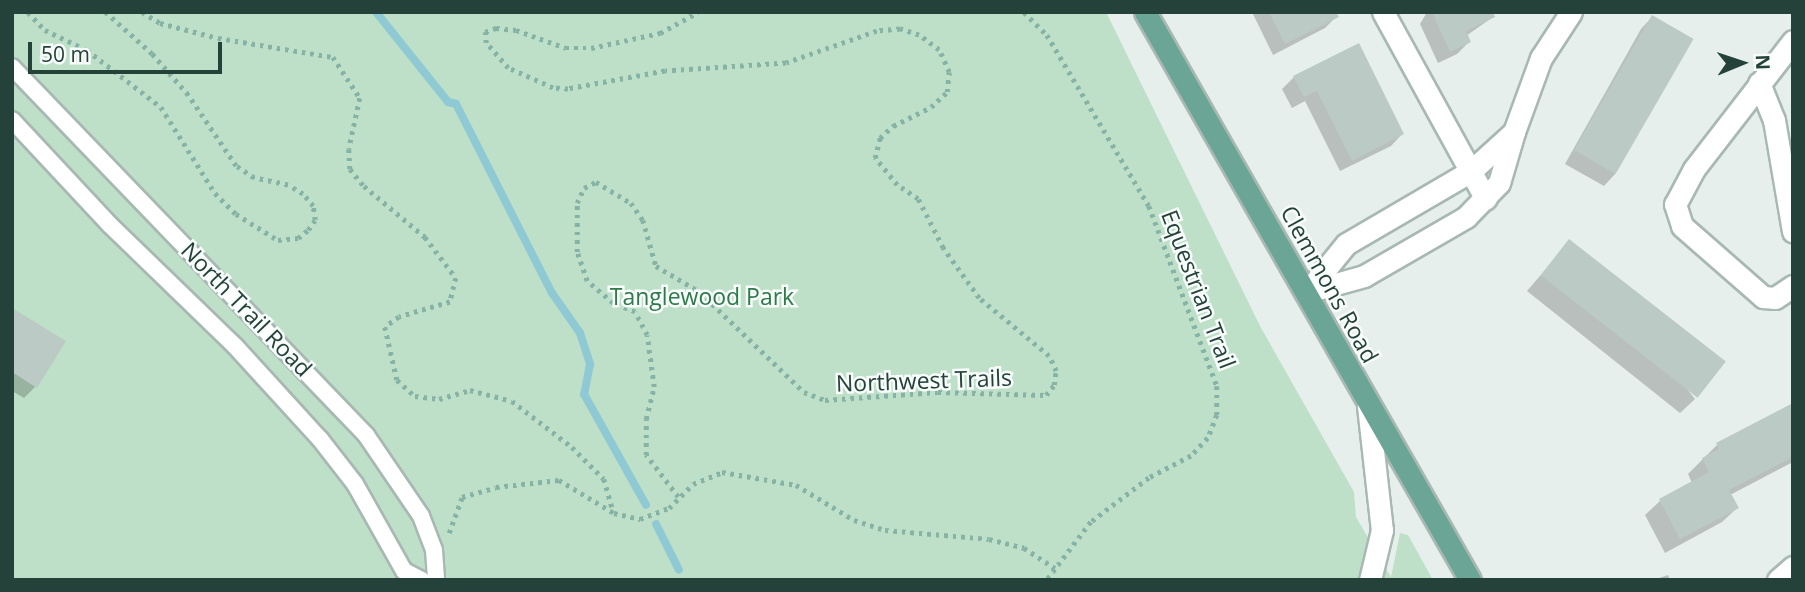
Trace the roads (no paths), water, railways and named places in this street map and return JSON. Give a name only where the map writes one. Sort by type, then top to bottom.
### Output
[{"type":"main road","name":"Clemmons Road","points":[[1145,12],[1307,292],[1368,406],[1470,580]]},
{"type":"street","points":[[1383,12],[1486,199]]},
{"type":"street","points":[[1307,292],[1364,276],[1466,218],[1486,199],[1509,160],[1514,132],[1541,58],[1570,12]]},
{"type":"street","points":[[1793,41],[1678,192],[1677,215],[1697,241],[1763,297],[1775,298],[1793,286]]},
{"type":"street","points":[[1759,83],[1777,131],[1793,231]]},
{"type":"street","points":[[1307,292],[1346,244],[1471,171],[1514,132]]},
{"type":"street","points":[[1368,406],[1382,530],[1370,580]]},
{"type":"street","points":[[1778,580],[1793,567]]},
{"type":"lane","name":"North Trail Road","points":[[12,67],[366,435],[421,516],[434,550],[436,580]]},
{"type":"lane","name":"North Trail Road","points":[[12,120],[110,225],[235,346],[320,439],[355,484],[404,571],[422,580]]},
{"type":"waterway","points":[[376,12],[448,102],[456,104],[552,293],[580,333],[590,364],[584,394],[646,505]]},
{"type":"waterway","points":[[656,524],[679,570]]},
{"type":"park label","name":"Tanglewood Park","points":[[702,296]]}]
